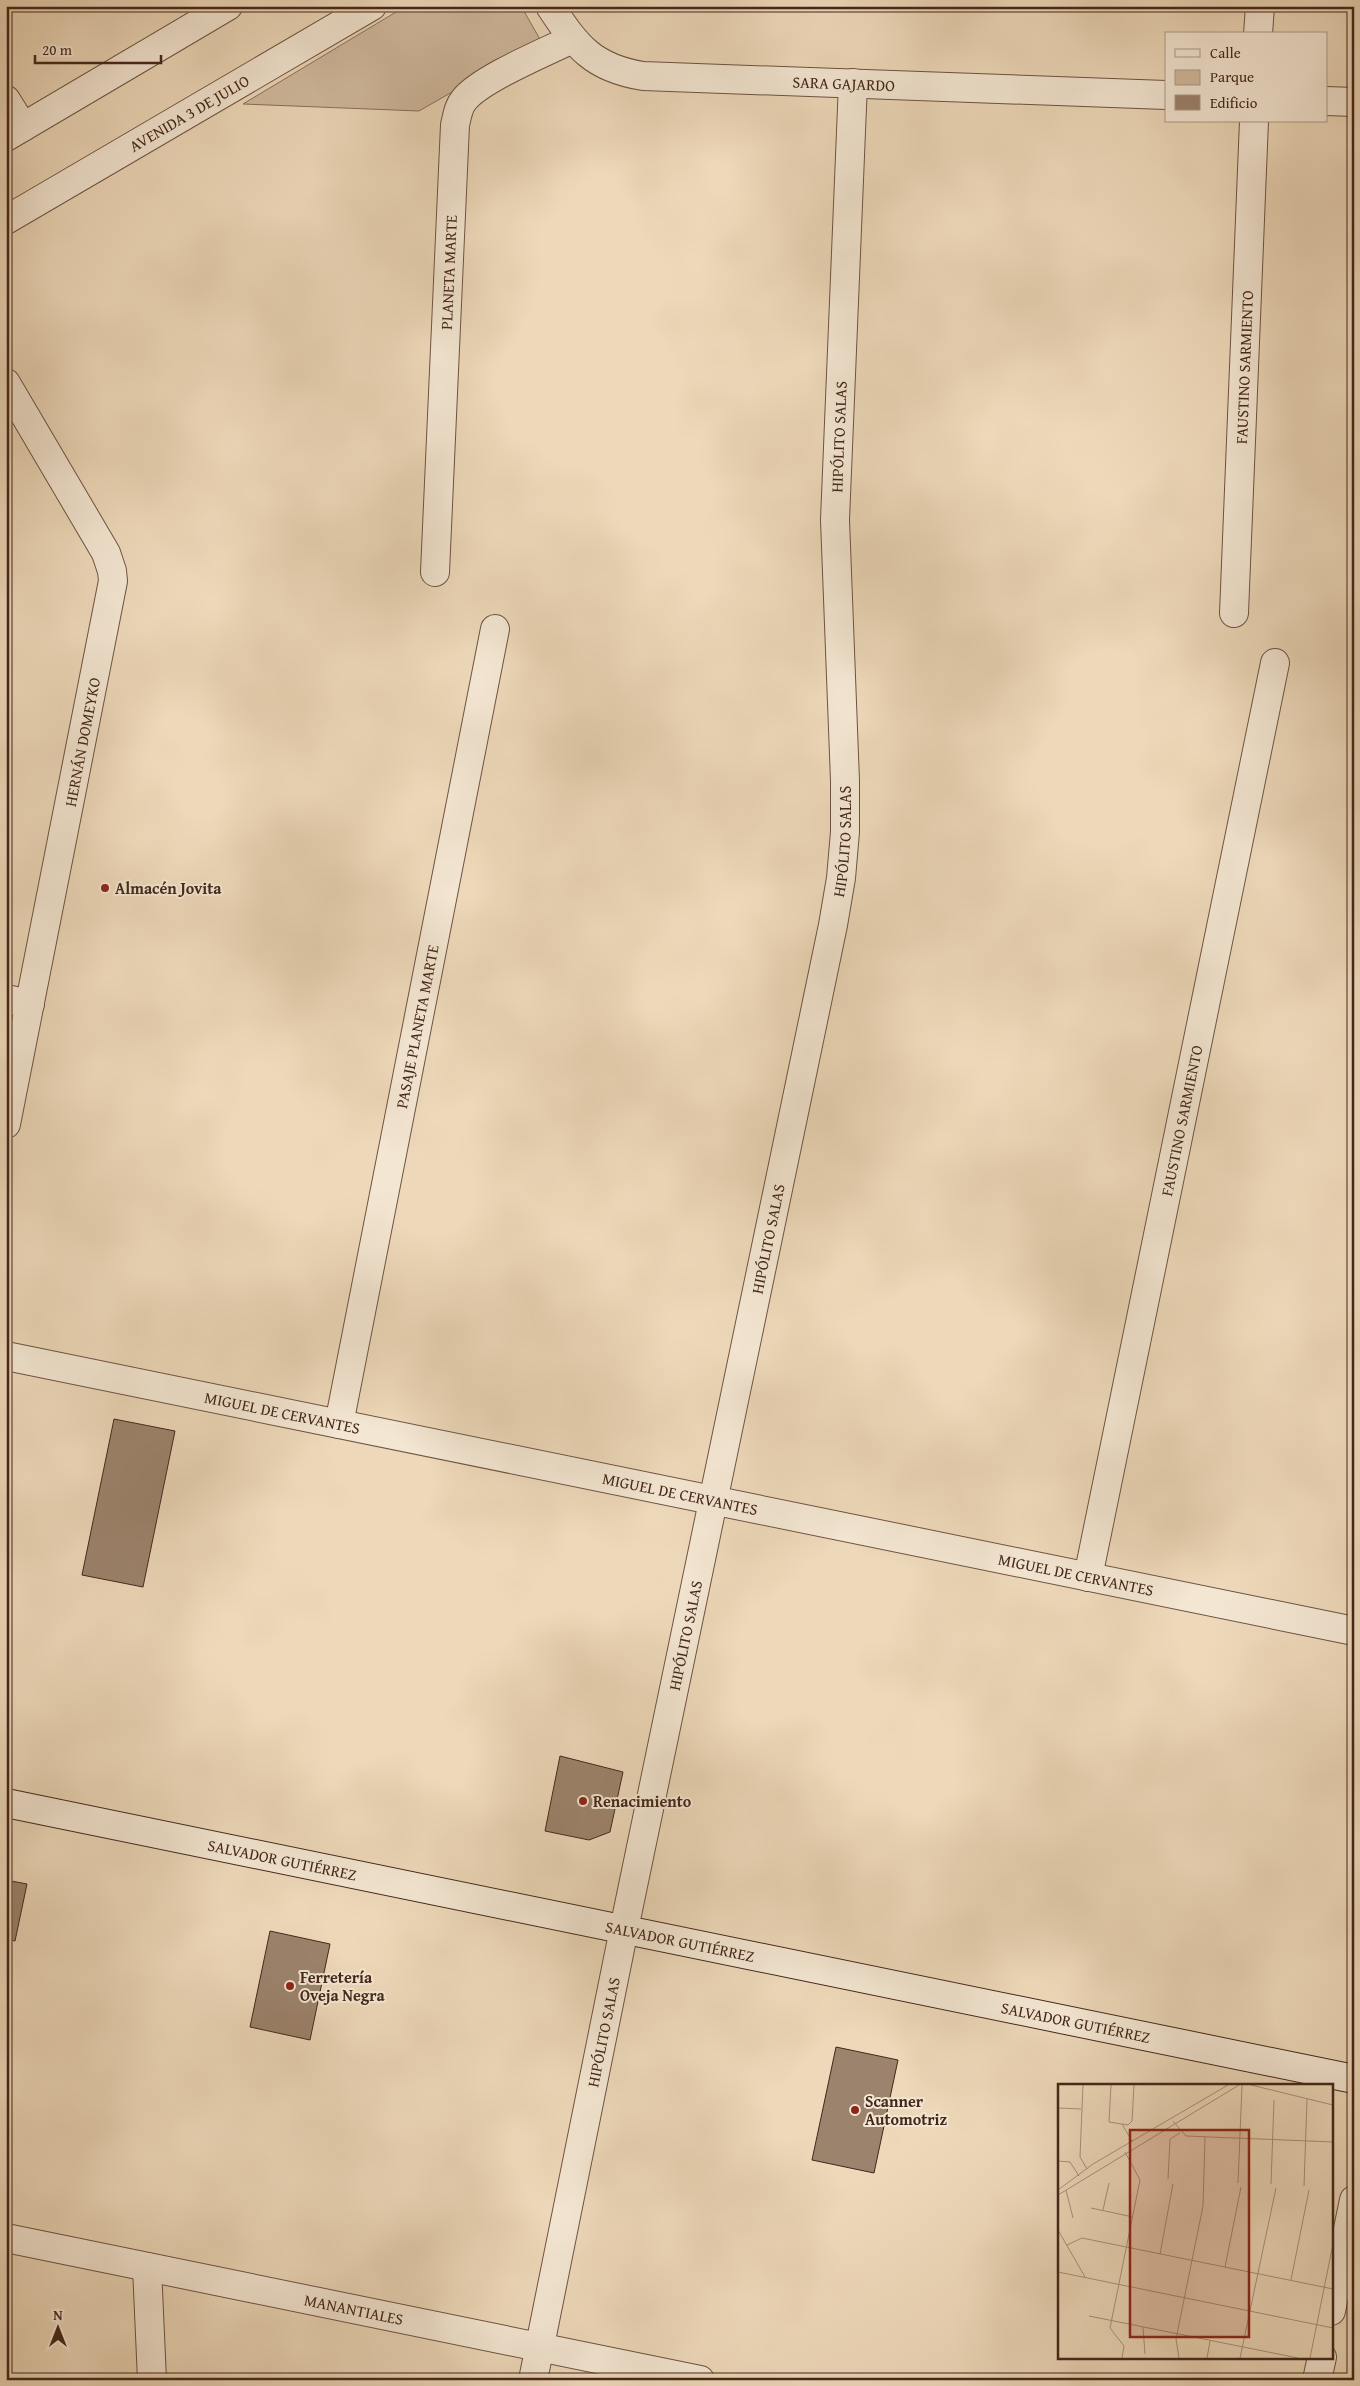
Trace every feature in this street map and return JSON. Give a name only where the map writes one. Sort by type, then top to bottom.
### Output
[{"type":"street","points":[[6,100],[15,132],[228,6]]},
{"type":"street","name":"AVENIDA 3 DE JULIO","points":[[6,220],[372,6]]},
{"type":"street","name":"SARA GAJARDO","points":[[550,6],[572,38],[587,55],[606,66],[624,73],[643,76],[1165,95]]},
{"type":"street","points":[[1258,32],[1260,6]]},
{"type":"street","name":"PLANETA MARTE","points":[[435,572],[455,125],[459,109],[464,100],[476,88],[572,38]]},
{"type":"street","name":"HIPÓLITO SALAS","points":[[533,2380],[624,1929],[833,925],[841,878],[845,832],[845,781],[835,520],[853,83]]},
{"type":"street","points":[[1328,101],[1354,102]]},
{"type":"street","name":"FAUSTINO SARMIENTO","points":[[1234,613],[1254,122]]},
{"type":"street","name":"HERNÁN DOMEYKO","points":[[6,383],[106,553],[113,581],[18,1001],[6,1124]]},
{"type":"street","name":"PASAJE PLANETA MARTE","points":[[340,1424],[495,629]]},
{"type":"street","name":"FAUSTINO SARMIENTO","points":[[1088,1577],[1275,663]]},
{"type":"street","name":"MIGUEL DE CERVANTES","points":[[6,1356],[1354,1631]]},
{"type":"street","name":"SALVADOR GUTIÉRREZ","points":[[6,1803],[1354,2079]]},
{"type":"street","points":[[1332,2306],[1354,2200]]},
{"type":"street","name":"MANANTIALES","points":[[6,2238],[700,2380]]},
{"type":"street","points":[[147,2267],[152,2380]]},
{"type":"street","points":[[1317,2380],[1322,2358]]},
{"type":"green space","points":[[406,6],[521,6],[541,41],[419,111],[243,104]]},
{"type":"building","points":[[114,1419],[175,1431],[143,1587],[82,1575]]},
{"type":"building","name":"Renacimiento","points":[[560,1756],[623,1772],[610,1832],[589,1840],[545,1831]]},
{"type":"building","points":[[6,1880],[27,1884],[15,1941],[6,1939]]},
{"type":"building","name":"Ferretería Oveja Negra","points":[[270,1931],[330,1944],[310,2040],[250,2027]]},
{"type":"building","name":"Scanner Automotriz","points":[[836,2047],[898,2060],[874,2173],[812,2160]]},
{"type":"place","name":"Almacén Jovita","points":[[105,888]]},
{"type":"place","name":"Renacimiento","points":[[583,1801]]},
{"type":"place","name":"Ferretería Oveja Negra","points":[[290,1986]]},
{"type":"place","name":"Scanner Automotriz","points":[[855,2110]]}]
